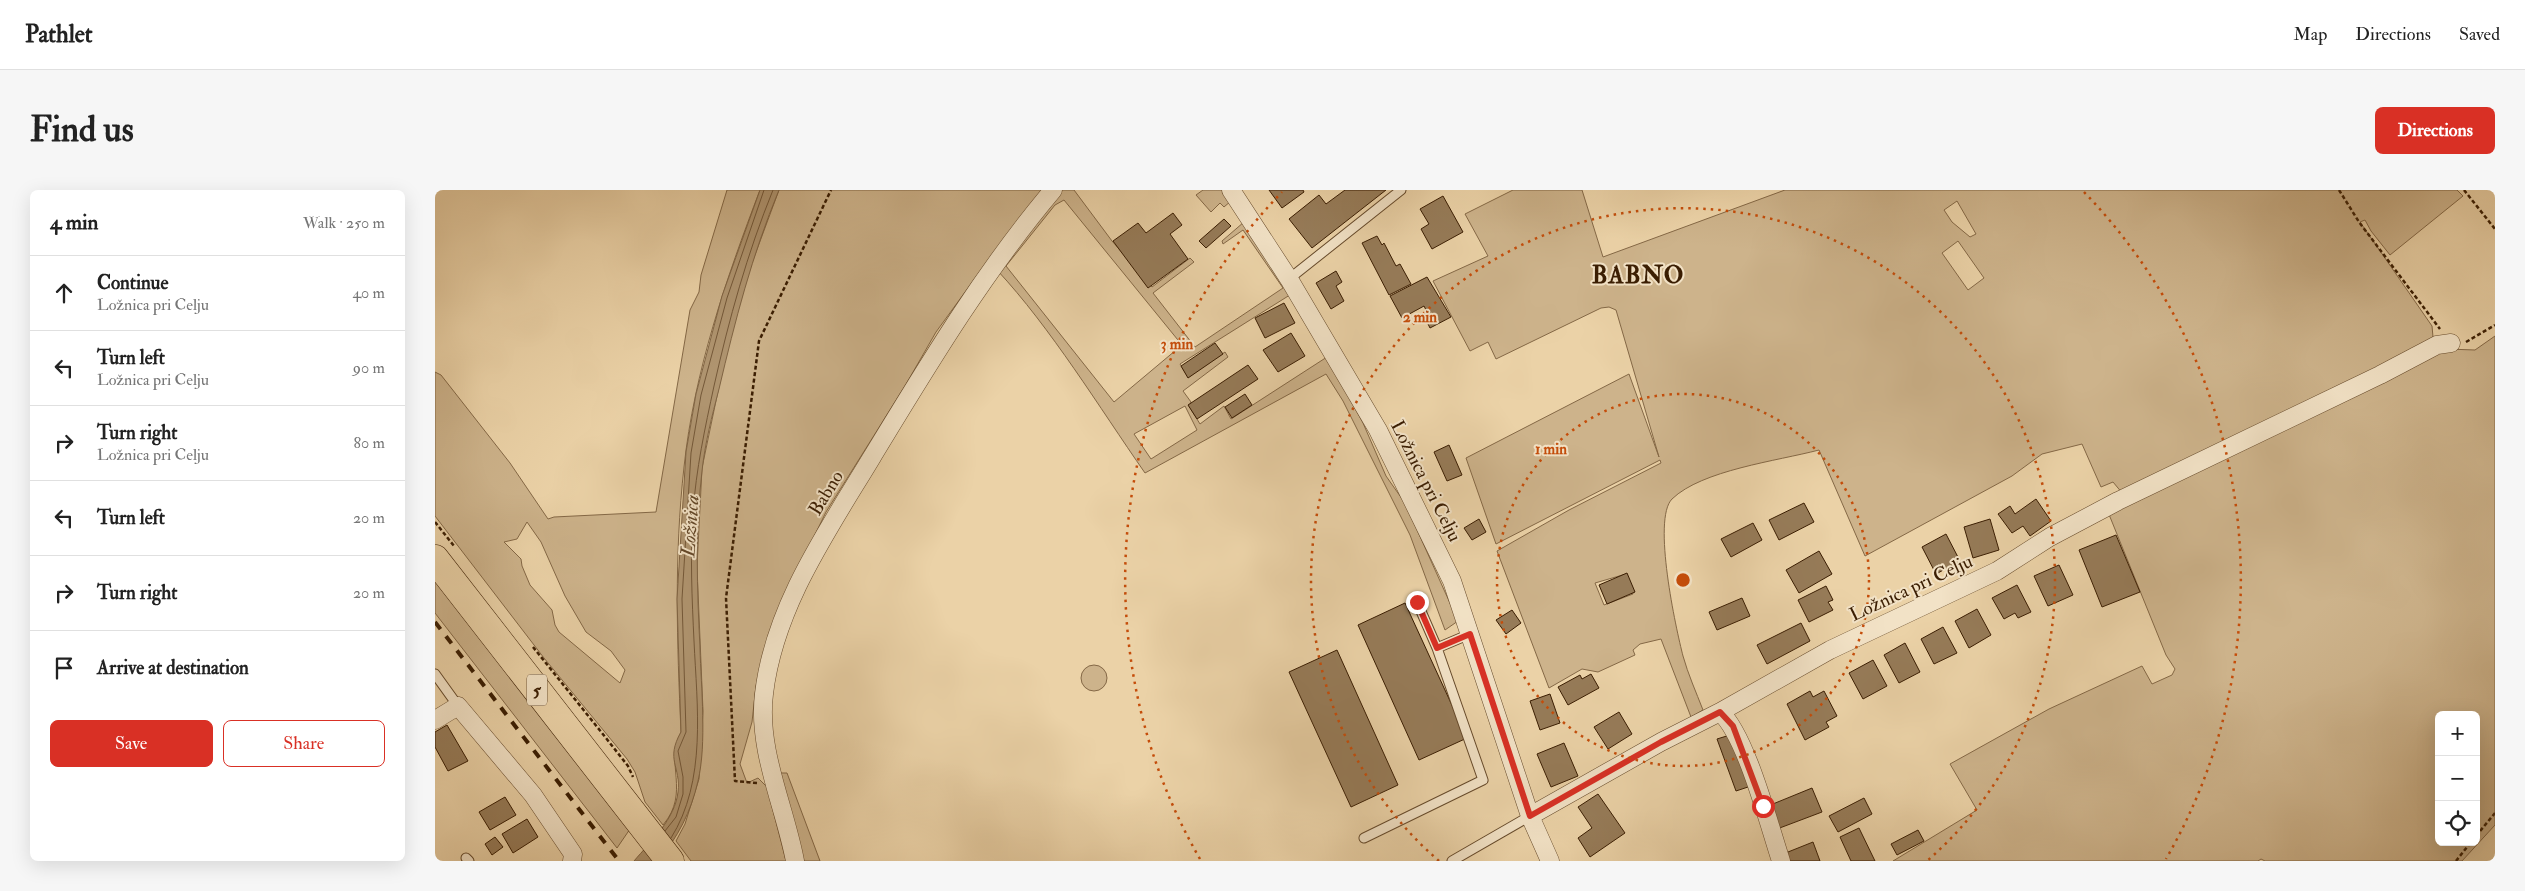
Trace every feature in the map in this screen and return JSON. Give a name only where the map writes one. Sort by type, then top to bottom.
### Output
[{"type":"main road","name":"5","points":[[435,559],[670,861]]},
{"type":"street","name":"Babno","points":[[795,861],[773,773],[765,731],[763,695],[781,625],[813,556],[926,367],[974,293],[1053,190]]},
{"type":"street","name":"Ložnica pri Celju","points":[[1231,190],[1289,279],[1378,430],[1452,581],[1530,816],[1550,861]]},
{"type":"street","name":"Ložnica pri Celju","points":[[1530,816],[1830,650],[1997,571],[2050,537],[2119,501],[2372,379],[2437,345],[2451,343]]},
{"type":"street","points":[[435,720],[458,706],[533,795],[573,854],[572,861]]},
{"type":"street","points":[[1720,712],[1733,726],[1742,747],[1781,861]]},
{"type":"lane","points":[[1289,279],[1401,190]]},
{"type":"lane","points":[[1364,838],[1483,780],[1437,648],[1417,602]]},
{"type":"lane","points":[[1437,648],[1470,634]]},
{"type":"lane","points":[[435,674],[458,706]]},
{"type":"lane","points":[[1452,861],[1530,816]]},
{"type":"path","points":[[765,783],[735,781],[726,598],[759,341],[831,190]]},
{"type":"path","points":[[2339,190],[2359,222],[2451,343],[2471,340],[2495,325]]},
{"type":"path","points":[[2464,190],[2495,229]]},
{"type":"path","points":[[2480,831],[2495,813]]},
{"type":"path","points":[[2456,861],[2468,846]]},
{"type":"shaded area","points":[[727,190],[760,190],[735,257],[713,326],[695,396],[689,431],[681,501],[678,567],[681,732],[676,744],[675,755],[677,789],[675,801],[671,813],[663,825],[645,802],[635,772],[627,759],[544,658],[435,516],[435,372],[441,375],[510,463],[548,519],[554,517],[656,512],[690,310],[699,292],[701,275]],"holes":[[[527,522],[541,542],[565,596],[586,632],[611,651],[625,670],[620,683],[559,632],[555,625],[552,610],[530,585],[521,559],[504,542],[517,539]]]},
{"type":"shaded area","points":[[779,190],[1043,190],[1000,244],[936,332],[905,386],[826,512],[784,598],[766,644],[756,686],[752,722],[740,764],[747,783],[758,778],[767,787],[786,861],[691,861],[676,841],[685,824],[699,779],[703,711],[697,567],[702,468],[727,348],[749,271]]},
{"type":"shaded area","points":[[1060,190],[1074,190],[1112,241],[1152,287],[1190,258],[1194,262],[1153,293],[1195,347],[1283,288],[1243,230],[1223,244],[1222,241],[1244,222],[1293,293],[1180,364],[1188,377],[1225,352],[1228,357],[1183,391],[1191,402],[1189,406],[1200,424],[1224,406],[1231,419],[1327,357],[1363,423],[1386,476],[1405,503],[1458,621],[1445,630],[1410,535],[1343,401],[1326,374],[1145,473],[1074,368],[1036,317],[997,270]],"holes":[[[1064,200],[1182,345],[1114,402],[1006,266],[1055,205]],[[1185,406],[1197,430],[1151,459],[1134,434]]]},
{"type":"shaded area","points":[[1203,190],[1222,190],[1231,201],[1224,207],[1220,203],[1211,212],[1196,195]]},
{"type":"shaded area","points":[[1513,190],[1582,190],[1603,257],[1785,190],[2457,190],[2463,196],[2390,255],[2371,231],[2365,220],[2360,222],[2432,326],[2433,337],[2427,346],[2123,494],[2113,482],[2101,487],[2082,444],[2042,454],[2012,476],[1865,556],[1819,450],[1741,468],[1702,481],[1685,489],[1672,499],[1666,510],[1664,528],[1667,575],[1683,656],[1703,710],[1691,717],[1661,639],[1640,644],[1633,650],[1635,655],[1598,672],[1582,669],[1549,688],[1497,551],[1569,510],[1661,463],[1660,460],[1496,544],[1466,458],[1629,374],[1659,457],[1616,310],[1609,307],[1601,308],[1496,359],[1488,342],[1470,351],[1433,281],[1488,256],[1465,214]],"holes":[[[1957,201],[1976,234],[1970,237],[1952,222],[1944,210]],[[1958,241],[1984,278],[1968,290],[1942,253]],[[1626,574],[1633,594],[1604,605],[1595,583]]]},
{"type":"shaded area","points":[[2495,336],[2495,825],[2480,841],[2480,711],[2435,711],[2435,846],[2476,846],[2462,861],[2265,861],[2261,859],[2258,861],[1893,861],[1977,810],[1950,764],[2049,709],[2142,666],[2152,684],[2172,675],[2175,669],[2166,655],[2108,512],[2447,349],[2475,350]]},
{"type":"shaded area","points":[[435,577],[630,829],[617,848],[435,613]]},
{"type":"shaded area","points":[[1094,665],[1103,669],[1107,678],[1103,687],[1094,691],[1085,687],[1081,678],[1085,669]]},
{"type":"shaded area","points":[[780,773],[787,773],[820,861],[803,861]]},
{"type":"water","name":"Ložnica","points":[[760,190],[779,190],[760,239],[738,313],[709,430],[702,471],[697,559],[703,733],[701,766],[692,803],[672,843],[658,861],[634,861],[667,820],[676,802],[678,792],[674,756],[676,742],[681,732],[677,599],[686,452],[696,394],[722,296]]},
{"type":"building","points":[[1269,190],[1303,190],[1304,192],[1282,208]]},
{"type":"building","points":[[1345,190],[1386,190],[1312,248],[1289,219],[1319,195],[1326,204]]},
{"type":"building","points":[[1443,196],[1463,232],[1432,249],[1421,229],[1429,224],[1420,209]]},
{"type":"building","points":[[1173,213],[1182,225],[1170,234],[1188,259],[1148,288],[1113,241],[1138,223],[1146,233]]},
{"type":"building","points":[[1224,219],[1231,226],[1206,248],[1199,241]]},
{"type":"building","points":[[1377,236],[1382,245],[1384,243],[1396,266],[1400,264],[1411,284],[1389,295],[1362,243]]},
{"type":"building","points":[[1336,271],[1342,282],[1336,286],[1344,301],[1331,309],[1316,283]]},
{"type":"building","points":[[1427,277],[1451,317],[1430,328],[1424,316],[1428,314],[1424,306],[1402,318],[1390,296]]},
{"type":"building","points":[[1284,303],[1295,323],[1265,338],[1255,318]]},
{"type":"building","points":[[1291,333],[1305,356],[1278,372],[1263,350]]},
{"type":"building","points":[[1215,343],[1223,354],[1188,378],[1181,366]]},
{"type":"building","points":[[1248,365],[1258,379],[1197,419],[1188,405]]},
{"type":"building","points":[[1245,394],[1252,405],[1232,418],[1225,407]]},
{"type":"building","points":[[1449,445],[1462,475],[1447,481],[1434,452]]},
{"type":"building","points":[[2036,499],[2051,521],[2030,536],[2023,526],[2012,533],[1998,514],[2010,506],[2015,514]]},
{"type":"building","points":[[1804,503],[1814,522],[1779,540],[1769,520]]},
{"type":"building","points":[[1479,519],[1486,532],[1472,540],[1464,528]]},
{"type":"building","points":[[1990,519],[1999,550],[1973,558],[1964,527]]},
{"type":"building","points":[[1753,523],[1762,540],[1731,557],[1721,539]]},
{"type":"building","points":[[1946,534],[1960,561],[1936,574],[1922,547]]},
{"type":"building","points":[[2116,535],[2140,592],[2102,607],[2079,550]]},
{"type":"building","points":[[1819,551],[1832,574],[1799,593],[1786,570]]},
{"type":"building","points":[[2059,565],[2073,595],[2048,606],[2034,576]]},
{"type":"building","points":[[1627,573],[1635,592],[1607,604],[1599,585]]},
{"type":"building","points":[[2017,585],[2031,612],[2018,618],[2015,613],[2004,619],[1992,598]]},
{"type":"building","points":[[1826,586],[1833,600],[1828,602],[1833,610],[1809,622],[1798,600]]},
{"type":"building","points":[[1742,598],[1750,616],[1717,630],[1709,612]]},
{"type":"building","points":[[1405,603],[1467,738],[1419,760],[1358,625]]},
{"type":"building","points":[[1977,609],[1991,635],[1969,648],[1955,621]]},
{"type":"building","points":[[1512,610],[1521,623],[1506,634],[1496,620]]},
{"type":"building","points":[[1801,623],[1810,641],[1767,664],[1757,645]]},
{"type":"building","points":[[1943,627],[1957,653],[1934,664],[1921,639]]},
{"type":"building","points":[[1905,643],[1920,672],[1899,683],[1884,655]]},
{"type":"building","points":[[1337,650],[1398,785],[1351,807],[1289,672]]},
{"type":"building","points":[[1873,660],[1887,686],[1863,699],[1849,673]]},
{"type":"building","points":[[1591,674],[1599,688],[1568,705],[1558,687],[1580,675],[1582,679]]},
{"type":"building","points":[[1810,691],[1813,697],[1824,691],[1837,716],[1826,722],[1829,727],[1805,740],[1787,704]]},
{"type":"building","points":[[1550,694],[1560,723],[1540,730],[1530,701]]},
{"type":"building","points":[[1619,712],[1632,734],[1608,749],[1594,727]]},
{"type":"building","points":[[447,725],[468,761],[448,771],[435,747],[435,732]]},
{"type":"building","points":[[1730,735],[1754,785],[1736,791],[1717,739]]},
{"type":"building","points":[[1564,743],[1578,776],[1551,787],[1537,754]]},
{"type":"building","points":[[1812,788],[1822,812],[1777,829],[1768,806]]},
{"type":"building","points":[[1598,794],[1625,833],[1590,857],[1578,838],[1592,828],[1578,807]]},
{"type":"building","points":[[505,797],[516,815],[490,830],[479,812]]},
{"type":"building","points":[[1864,798],[1872,814],[1838,832],[1829,816]]},
{"type":"building","points":[[527,819],[538,837],[513,853],[502,834]]},
{"type":"building","points":[[1859,828],[1875,861],[1851,861],[1840,837]]},
{"type":"building","points":[[1918,830],[1924,841],[1897,855],[1891,844]]},
{"type":"building","points":[[495,837],[503,847],[492,855],[485,844]]},
{"type":"building","points":[[1813,842],[1820,861],[1785,861],[1783,854]]},
{"type":"railway","points":[[435,622],[619,861]]},
{"type":"district","name":"BABNO","points":[[1638,275]]},
{"type":"route","points":[[1417,602],[1437,648],[1470,634],[1530,816],[1661,742],[1720,712],[1733,726],[1763,806]]}]
